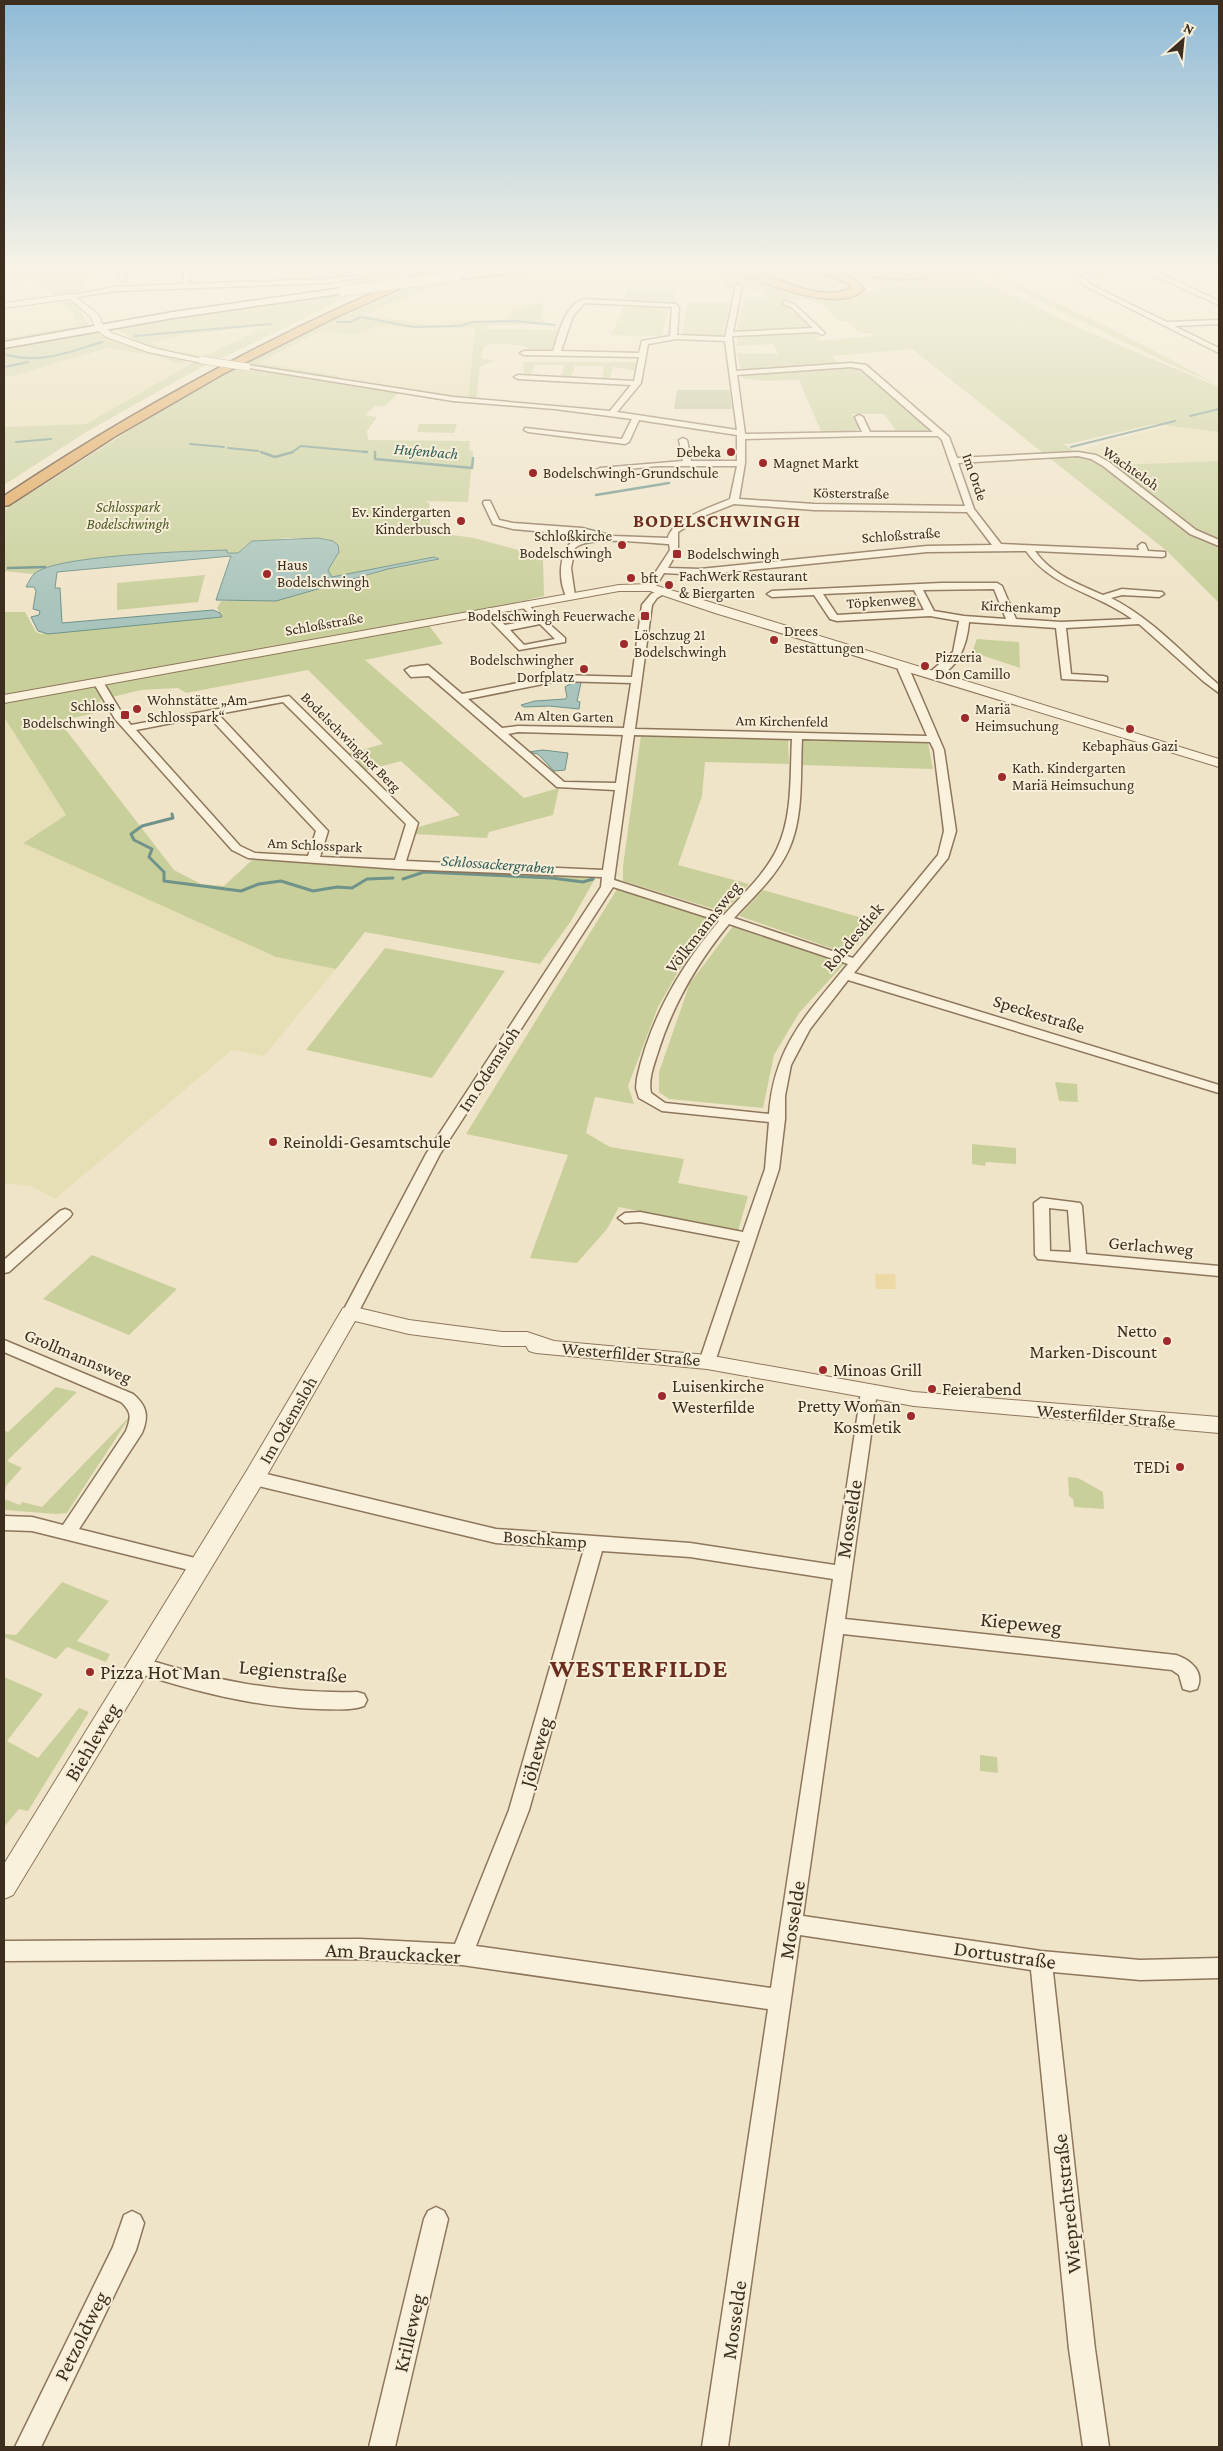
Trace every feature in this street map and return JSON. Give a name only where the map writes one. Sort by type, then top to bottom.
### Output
[{"type":"highway","points":[[4,491],[80,442],[189,379]]},
{"type":"highway","points":[[4,502],[88,446],[203,379]]},
{"type":"street","points":[[326,379],[452,399],[555,407],[697,425],[741,435],[941,434]]},
{"type":"street","points":[[566,379],[638,383]]},
{"type":"street","points":[[611,415],[638,383],[639,379]]},
{"type":"street","points":[[733,501],[736,497],[741,463],[741,435],[735,379]]},
{"type":"street","name":"Im Orde","points":[[875,379],[946,439],[970,509],[998,547]]},
{"type":"street","points":[[859,417],[867,434]]},
{"type":"street","points":[[528,430],[625,442],[636,418]]},
{"type":"street","points":[[686,443],[687,463]]},
{"type":"street","name":"Wachteloh","points":[[955,461],[1072,454],[1093,457],[1106,464],[1193,532],[1219,542]]},
{"type":"street","points":[[600,470],[687,463],[741,463]]},
{"type":"street","name":"Kösterstraße","points":[[733,501],[814,507],[970,509]]},
{"type":"street","name":"Im Odemsloh","points":[[207,1556],[347,1319],[433,1154],[609,878],[647,605],[657,589],[660,570],[674,550],[672,541],[674,531],[703,512],[733,501]]},
{"type":"street","points":[[487,503],[499,523],[528,528],[582,531],[603,537]]},
{"type":"street","points":[[569,594],[567,560],[572,546],[578,541],[603,537],[672,541]]},
{"type":"street","name":"Schloßstraße","points":[[660,570],[700,572],[898,550],[998,547],[1144,550],[1162,554]]},
{"type":"street","points":[[1029,549],[1037,562],[1048,572],[1102,598],[1141,621],[1219,690]]},
{"type":"street","name":"Töpkenweg","points":[[772,594],[917,587],[998,586],[1012,622]]},
{"type":"street","points":[[917,587],[930,613]]},
{"type":"street","name":"Schloßstraße","points":[[4,699],[525,604],[569,594],[619,588],[657,589],[1219,763]]},
{"type":"street","name":"Töpkenweg","points":[[818,592],[833,617],[838,618],[930,613]]},
{"type":"street","points":[[1102,598],[1122,592],[1159,594]]},
{"type":"street","points":[[492,617],[522,648],[562,640],[525,604]]},
{"type":"street","name":"Kirchenkamp","points":[[930,613],[964,619],[1061,625],[1141,621]]},
{"type":"street","points":[[933,675],[955,658],[961,650],[964,619]]},
{"type":"street","points":[[503,628],[542,621]]},
{"type":"street","points":[[1061,625],[1066,677],[1084,675],[1100,678]]},
{"type":"street","name":"Rohdesdiek","points":[[707,1362],[772,1169],[778,1118],[779,1085],[788,1056],[802,1030],[944,856],[950,831],[941,763],[935,739],[902,670],[903,666]]},
{"type":"street","name":"Am Alten Garten","points":[[429,673],[561,785],[622,787]]},
{"type":"street","name":"Am Alten Garten","points":[[458,698],[558,678],[636,680]]},
{"type":"street","name":"Am Schlosspark","points":[[98,682],[114,710],[236,848],[246,853],[261,857],[609,878],[726,920],[856,963]]},
{"type":"street","name":"Bodelschwingher Berg","points":[[130,728],[285,698],[412,823],[399,865]]},
{"type":"street","points":[[210,712],[322,831],[313,860]]},
{"type":"street","name":"Am Alten Garten","points":[[498,732],[518,729],[629,732]]},
{"type":"street","name":"Am Kirchenfeld","points":[[629,732],[935,739]]},
{"type":"street","name":"Völkmannsweg","points":[[778,1118],[664,1107],[653,1103],[643,1092],[642,1085],[666,1007],[685,973],[726,920],[763,879],[784,846],[791,807],[797,736]]},
{"type":"street","name":"Speckestraße","points":[[846,975],[1219,1089]]},
{"type":"street","points":[[4,1268],[65,1214]]},
{"type":"street","points":[[626,1218],[640,1217],[749,1238]]},
{"type":"street","name":"Gerlachweg","points":[[1079,1258],[1219,1271]]},
{"type":"street","name":"Westerfilder Straße","points":[[347,1319],[377,1329],[409,1326],[502,1339],[524,1347],[548,1346],[595,1353],[707,1362],[914,1399],[1219,1425]]},
{"type":"street","name":"Grollmannsweg","points":[[4,1346],[127,1398],[137,1407],[140,1418],[134,1434],[67,1533]]},
{"type":"street","name":"Mosselde","points":[[715,2447],[792,1924],[841,1573],[869,1392]]},
{"type":"street","name":"Boschkamp","points":[[254,1478],[496,1536],[690,1550],[841,1573]]},
{"type":"street","points":[[4,1523],[32,1524],[67,1533],[207,1556]]},
{"type":"street","name":"Jöheweg","points":[[462,1955],[519,1810],[595,1543]]},
{"type":"street","name":"Biehleweg","points":[[4,1887],[207,1556]]},
{"type":"street","name":"Kiepeweg","points":[[834,1625],[1176,1663],[1188,1671],[1190,1683]]},
{"type":"street","name":"Legienstraße","points":[[139,1666],[216,1688],[318,1702],[357,1700]]},
{"type":"street","name":"Dortustraße","points":[[792,1924],[1041,1961],[1140,1970],[1219,1968]]},
{"type":"street","name":"Am Brauckacker","points":[[4,1950],[360,1949],[462,1955],[530,1963],[780,2000]]},
{"type":"street","name":"Wieprechtstraße","points":[[1041,1961],[1082,2348],[1096,2447]]},
{"type":"street","name":"Krilleweg","points":[[382,2447],[436,2219]]},
{"type":"street","name":"Petzoldweg","points":[[28,2447],[124,2250],[132,2223]]},
{"type":"shaded area","points":[[4,379],[164,379],[86,424],[4,427]]},
{"type":"shaded area","points":[[331,379],[470,379],[468,401]]},
{"type":"shaded area","points":[[1169,426],[1219,432],[1219,461],[1115,465],[1097,455],[1082,450],[1116,439]]},
{"type":"shaded area","points":[[4,717],[66,815],[23,842],[276,957],[336,969],[264,1056],[232,1050],[55,1199],[31,1186],[4,1183]]},
{"type":"green space","points":[[164,379],[180,379],[86,432],[4,485],[4,427],[86,424]]},
{"type":"green space","name":"Schlosspark Bodelschwingh","points":[[215,379],[340,379],[343,382],[400,391],[385,406],[375,406],[365,415],[377,417],[367,431],[368,440],[470,441],[469,450],[473,451],[468,502],[425,501],[429,503],[431,532],[474,538],[537,555],[559,556],[559,558],[543,560],[544,596],[427,623],[443,644],[365,660],[524,798],[559,788],[553,815],[489,832],[487,838],[414,834],[419,827],[460,815],[401,761],[364,771],[346,754],[383,744],[308,670],[186,693],[178,688],[141,690],[100,700],[108,710],[59,721],[174,870],[201,884],[224,886],[252,860],[596,877],[571,921],[540,964],[365,932],[336,969],[276,957],[23,843],[66,815],[4,717],[4,701],[305,644],[123,673],[4,696],[4,612],[25,612],[36,632],[41,634],[222,617],[217,608],[221,601],[276,601],[364,577],[396,565],[332,577],[328,570],[339,550],[338,545],[318,538],[286,538],[246,545],[238,553],[187,551],[148,554],[45,567],[33,574],[4,571],[4,510],[179,399]]},
{"type":"green space","points":[[470,379],[479,379],[476,401],[468,401]]},
{"type":"green space","points":[[753,379],[871,379],[932,428],[925,431],[897,432],[884,414],[852,414],[860,429],[852,431],[821,431],[799,380]]},
{"type":"green space","points":[[950,379],[1201,379],[1219,387],[1219,432],[1155,424],[1068,444],[1063,443],[1080,456],[1094,459],[1142,488],[1115,465],[1219,461],[1219,603],[1167,551]]},
{"type":"green space","points":[[677,390],[730,390],[732,409],[674,409]]},
{"type":"green space","points":[[419,424],[457,424],[454,433],[417,432]]},
{"type":"green space","points":[[205,575],[198,602],[117,610],[117,583]]},
{"type":"green space","points":[[977,639],[1019,642],[1020,668],[972,652]]},
{"type":"green space","points":[[641,735],[788,739],[789,764],[705,762],[702,796],[678,865],[749,884],[724,912],[623,881],[623,866]]},
{"type":"green space","points":[[806,739],[928,742],[933,769],[802,765],[801,741]]},
{"type":"green space","points":[[617,889],[644,895],[719,920],[679,970],[658,1007],[628,1086],[634,1104],[595,1097],[586,1133],[610,1147],[684,1159],[678,1183],[748,1196],[738,1231],[619,1207],[607,1229],[577,1263],[530,1258],[568,1155],[466,1134]]},
{"type":"green space","points":[[763,890],[877,922],[848,954],[739,916]]},
{"type":"green space","points":[[733,926],[845,963],[799,1013],[774,1055],[763,1108],[669,1099],[659,1092],[659,1072],[690,983]]},
{"type":"green space","points":[[385,948],[505,971],[432,1078],[306,1050]]},
{"type":"green space","points":[[1055,1082],[1077,1084],[1078,1102],[1059,1101]]},
{"type":"green space","points":[[972,1144],[1016,1148],[1016,1164],[986,1162],[985,1166],[972,1164]]},
{"type":"green space","points":[[92,1255],[177,1289],[129,1335],[43,1299]]},
{"type":"green space","points":[[56,1387],[77,1392],[7,1461],[22,1468],[6,1486],[4,1499],[4,1430],[8,1432]]},
{"type":"green space","points":[[131,1415],[67,1513],[56,1514],[4,1510],[4,1499],[20,1505],[22,1502],[42,1507]]},
{"type":"green space","points":[[1068,1477],[1078,1478],[1103,1492],[1104,1509],[1074,1507],[1073,1499],[1069,1496]]},
{"type":"green space","points":[[62,1582],[109,1601],[77,1641],[110,1654],[106,1662],[67,1647],[56,1659],[4,1637],[4,1634],[16,1635]]},
{"type":"green space","points":[[4,1677],[43,1694],[7,1741],[38,1758],[79,1708],[89,1712],[28,1811],[19,1809],[4,1827]]},
{"type":"green space","points":[[980,1755],[997,1757],[998,1773],[980,1771]]},
{"type":"sand","points":[[875,1274],[895,1274],[896,1289],[876,1289]]},
{"type":"water","points":[[318,538],[333,541],[338,545],[339,552],[328,570],[332,577],[434,557],[439,559],[388,569],[276,601],[216,600],[231,556],[57,572],[55,588],[60,588],[62,623],[213,610],[220,613],[222,617],[48,634],[38,631],[31,617],[39,615],[40,611],[33,609],[36,591],[34,587],[26,587],[31,578],[34,574],[47,568],[68,562],[126,555],[227,550],[227,553],[238,553],[252,541]]},
{"type":"water","points":[[575,681],[581,683],[577,701],[580,702],[579,709],[549,706],[524,707],[521,705],[535,701],[565,699],[567,697],[565,687]]},
{"type":"water","points":[[543,750],[568,753],[565,770],[554,771],[538,754],[528,752]]},
{"type":"waterway","points":[[1190,416],[1219,409]]},
{"type":"waterway","points":[[1071,447],[1175,421]]},
{"type":"waterway","name":"Hufenbach","points":[[16,442],[51,439]]},
{"type":"waterway","name":"Hufenbach","points":[[190,444],[224,447]]},
{"type":"waterway","name":"Hufenbach","points":[[292,452],[301,446],[367,452],[363,452]]},
{"type":"waterway","name":"Hufenbach","points":[[228,448],[258,451]]},
{"type":"waterway","name":"Hufenbach","points":[[263,453],[261,452],[275,457],[292,452]]},
{"type":"waterway","name":"Hufenbach","points":[[375,452],[375,459],[472,468],[473,458]]},
{"type":"waterway","points":[[596,495],[669,483]]},
{"type":"waterway","points":[[8,568],[45,567]]},
{"type":"waterway","name":"Schlossackergraben","points":[[172,814],[173,818],[142,826],[131,834],[134,840],[152,849],[149,857],[164,872],[164,881],[241,891],[259,884],[281,881],[313,891],[337,887],[352,888],[367,879],[393,878]]},
{"type":"waterway","name":"Schlossackergraben","points":[[403,879],[424,872],[552,878],[583,882],[593,879]]},
{"type":"place","name":"Debeka","points":[[731,452]]},
{"type":"place","name":"Magnet Markt","points":[[763,463]]},
{"type":"place","name":"Bodelschwingh-Grundschule","points":[[533,473]]},
{"type":"place","name":"Ev. Kindergarten Kinderbusch","points":[[461,521]]},
{"type":"place","name":"Schloßkirche Bodelschwingh","points":[[622,545]]},
{"type":"place","name":"Bodelschwingh","points":[[677,554]]},
{"type":"place","name":"Haus Bodelschwingh","points":[[267,574]]},
{"type":"place","name":"bft","points":[[631,578]]},
{"type":"place","name":"FachWerk Restaurant & Biergarten","points":[[669,585]]},
{"type":"place","name":"Bodelschwingh Feuerwache","points":[[645,616]]},
{"type":"place","name":"Drees Bestattungen","points":[[774,640]]},
{"type":"place","name":"Löschzug 21 Bodelschwingh","points":[[624,644]]},
{"type":"place","name":"Pizzeria Don Camillo","points":[[925,666]]},
{"type":"place","name":"Bodelschwingher Dorfplatz","points":[[584,669]]},
{"type":"place","name":"Wohnstätte „Am Schlosspark“","points":[[137,709]]},
{"type":"place","name":"Schloss Bodelschwingh","points":[[125,715]]},
{"type":"place","name":"Mariä Heimsuchung","points":[[965,718]]},
{"type":"place","name":"Kebaphaus Gazi","points":[[1130,729]]},
{"type":"place","name":"Kath. Kindergarten Mariä Heimsuchung","points":[[1002,777]]},
{"type":"place","name":"Reinoldi-Gesamtschule","points":[[273,1142]]},
{"type":"place","name":"Netto Marken-Discount","points":[[1167,1341]]},
{"type":"place","name":"Minoas Grill","points":[[823,1370]]},
{"type":"place","name":"Feierabend","points":[[932,1389]]},
{"type":"place","name":"Luisenkirche Westerfilde","points":[[662,1396]]},
{"type":"place","name":"Pretty Woman Kosmetik","points":[[911,1416]]},
{"type":"place","name":"TEDi","points":[[1180,1467]]},
{"type":"place","name":"Pizza Hot Man","points":[[90,1672]]},
{"type":"district","name":"BODELSCHWINGH","points":[[717,520]]},
{"type":"district","name":"WESTERFILDE","points":[[639,1668]]}]
